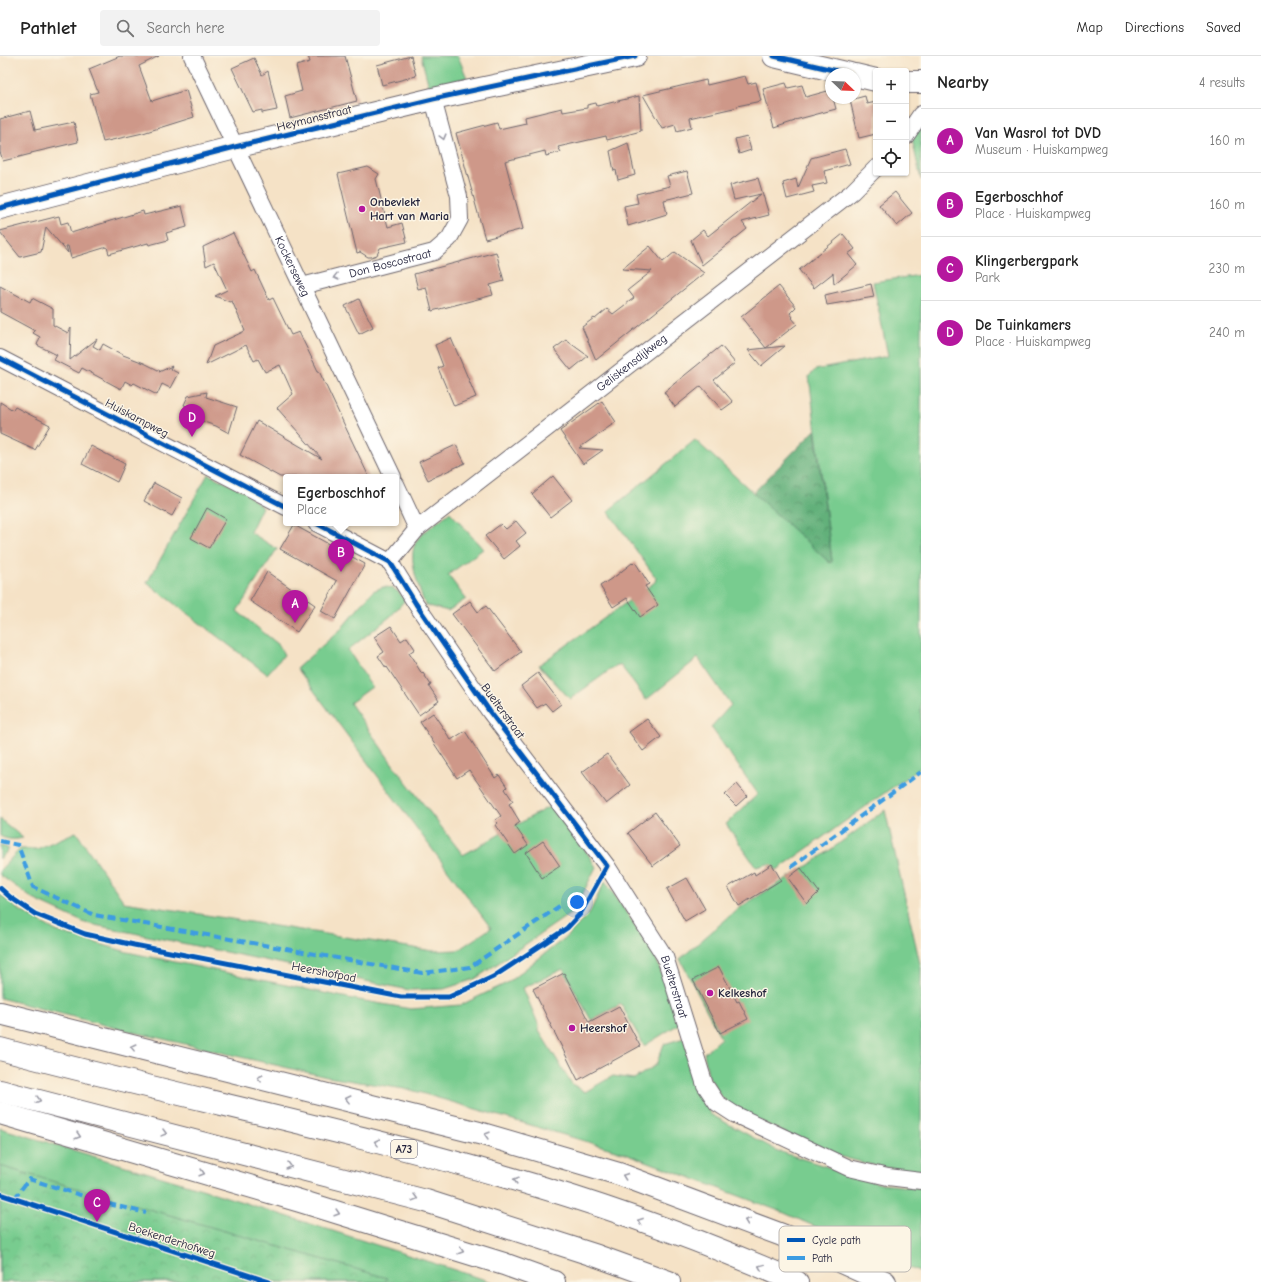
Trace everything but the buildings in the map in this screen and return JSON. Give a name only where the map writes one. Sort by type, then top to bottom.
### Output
[{"type":"main road","name":"Heymansstraat","points":[[0,208],[236,147],[432,99],[635,56]]},
{"type":"main road","points":[[774,56],[825,68]]},
{"type":"main road","points":[[861,76],[873,79]]},
{"type":"main road","points":[[909,82],[921,82]]},
{"type":"main road","points":[[0,1013],[479,1133],[619,1174],[779,1233]]},
{"type":"main road","name":"A73","points":[[0,1049],[389,1145],[565,1194],[696,1241],[797,1282]]},
{"type":"main road","points":[[0,1091],[426,1201],[597,1256],[669,1282]]},
{"type":"main road","points":[[0,1112],[322,1208],[496,1262],[554,1282]]},
{"type":"main road","points":[[864,1272],[885,1282]]},
{"type":"street","name":"Kockerseweg","points":[[192,56],[392,474]]},
{"type":"street","name":"Don Boscostraat","points":[[302,286],[434,252],[449,239],[460,219],[459,196],[432,99]]},
{"type":"street","points":[[909,132],[921,114]]},
{"type":"street","name":"Geliskensdijkweg","points":[[390,562],[417,529],[852,192],[873,171]]},
{"type":"street","name":"Huiskampweg","points":[[0,358],[283,505]]},
{"type":"street","points":[[399,490],[417,529]]},
{"type":"street","points":[[322,526],[390,562]]},
{"type":"street","name":"Buelterstraat","points":[[390,562],[416,604],[490,712],[607,866],[665,957],[705,1085],[717,1102],[734,1114],[849,1168],[888,1177],[921,1181]]},
{"type":"green space","points":[[421,56],[458,56],[467,78],[429,87]]},
{"type":"green space","points":[[921,126],[921,180],[912,139]]},
{"type":"green space","points":[[921,275],[921,767],[777,870],[768,864],[756,867],[726,824],[758,794],[711,727],[731,705],[698,658],[646,700],[621,666],[617,665],[570,699],[539,665],[655,582],[656,578],[608,511],[695,440],[831,563],[832,561],[809,376],[815,370],[888,356],[873,282]]},
{"type":"green space","points":[[815,430],[832,561],[830,563],[753,493]]},
{"type":"green space","points":[[208,474],[245,492],[262,507],[250,532],[277,549],[237,611],[279,645],[284,655],[267,674],[147,583]]},
{"type":"green space","points":[[450,512],[483,549],[448,575],[466,599],[448,611],[425,605],[415,572],[413,555],[417,540],[428,529]]},
{"type":"green space","points":[[383,587],[396,590],[405,600],[391,616],[348,650],[372,687],[350,703],[394,766],[463,855],[552,805],[596,867],[574,911],[475,979],[444,989],[409,990],[85,923],[33,899],[0,875],[0,870],[20,849],[37,849],[76,832],[124,902],[433,951],[458,950],[491,928],[297,668],[340,630],[373,591]]},
{"type":"green space","points":[[885,810],[921,968],[921,1171],[880,1167],[823,1152],[736,1109],[721,1097],[708,1075],[704,1053],[721,1038],[680,959],[739,908],[815,861]]},
{"type":"green space","points":[[0,819],[23,838],[11,839],[0,836]]},
{"type":"green space","points":[[0,845],[9,849],[0,859]]},
{"type":"green space","points":[[605,881],[655,955],[679,1024],[644,1046],[621,1004],[591,1020],[563,969],[523,988],[539,1026],[539,1031],[572,1084],[585,1092],[613,1076],[634,1079],[656,1065],[664,1044],[684,1038],[689,1057],[710,1114],[778,1151],[881,1184],[921,1188],[921,1273],[911,1269],[911,1226],[814,1226],[782,1212],[622,1152],[411,1090],[327,1077],[116,1028],[0,998],[0,894],[16,908],[56,931],[127,952],[353,999],[411,1009],[461,1005],[507,983],[565,938],[589,914]]},
{"type":"green space","points":[[0,1128],[205,1190],[492,1282],[46,1282],[0,1273]]},
{"type":"green space","points":[[0,1166],[387,1278],[385,1282],[0,1282]]},
{"type":"marked path","points":[[791,867],[921,772]]},
{"type":"marked path","points":[[0,841],[18,845],[33,887],[94,915],[422,973],[470,967],[561,905]]},
{"type":"marked path","points":[[14,1199],[29,1179],[109,1204],[146,1213]]},
{"type":"cycle path","points":[[0,208],[235,147],[433,99],[635,56]]},
{"type":"cycle path","points":[[774,56],[825,68]]},
{"type":"cycle path","points":[[0,358],[283,505]]},
{"type":"cycle path","name":"Heershofpad","points":[[0,888],[10,897],[35,914],[85,934],[134,945],[401,997],[449,997],[493,977],[567,928],[580,914],[607,866],[490,712],[416,604],[390,562],[322,526]]},
{"type":"cycle path","name":"Boekenderhofweg","points":[[0,1194],[269,1282]]},
{"type":"place","name":"Onbevlekt Hart van Maria","points":[[362,209]]},
{"type":"place","name":"De Tuinkamers","points":[[192,437]]},
{"type":"place","name":"Egerboschhof","points":[[341,572]]},
{"type":"place","name":"Van Wasrol tot DVD","points":[[295,623]]},
{"type":"place","name":"Kelkeshof","points":[[710,993]]},
{"type":"place","name":"Heershof","points":[[572,1028]]},
{"type":"place","name":"Klingerbergpark","points":[[97,1222]]}]
